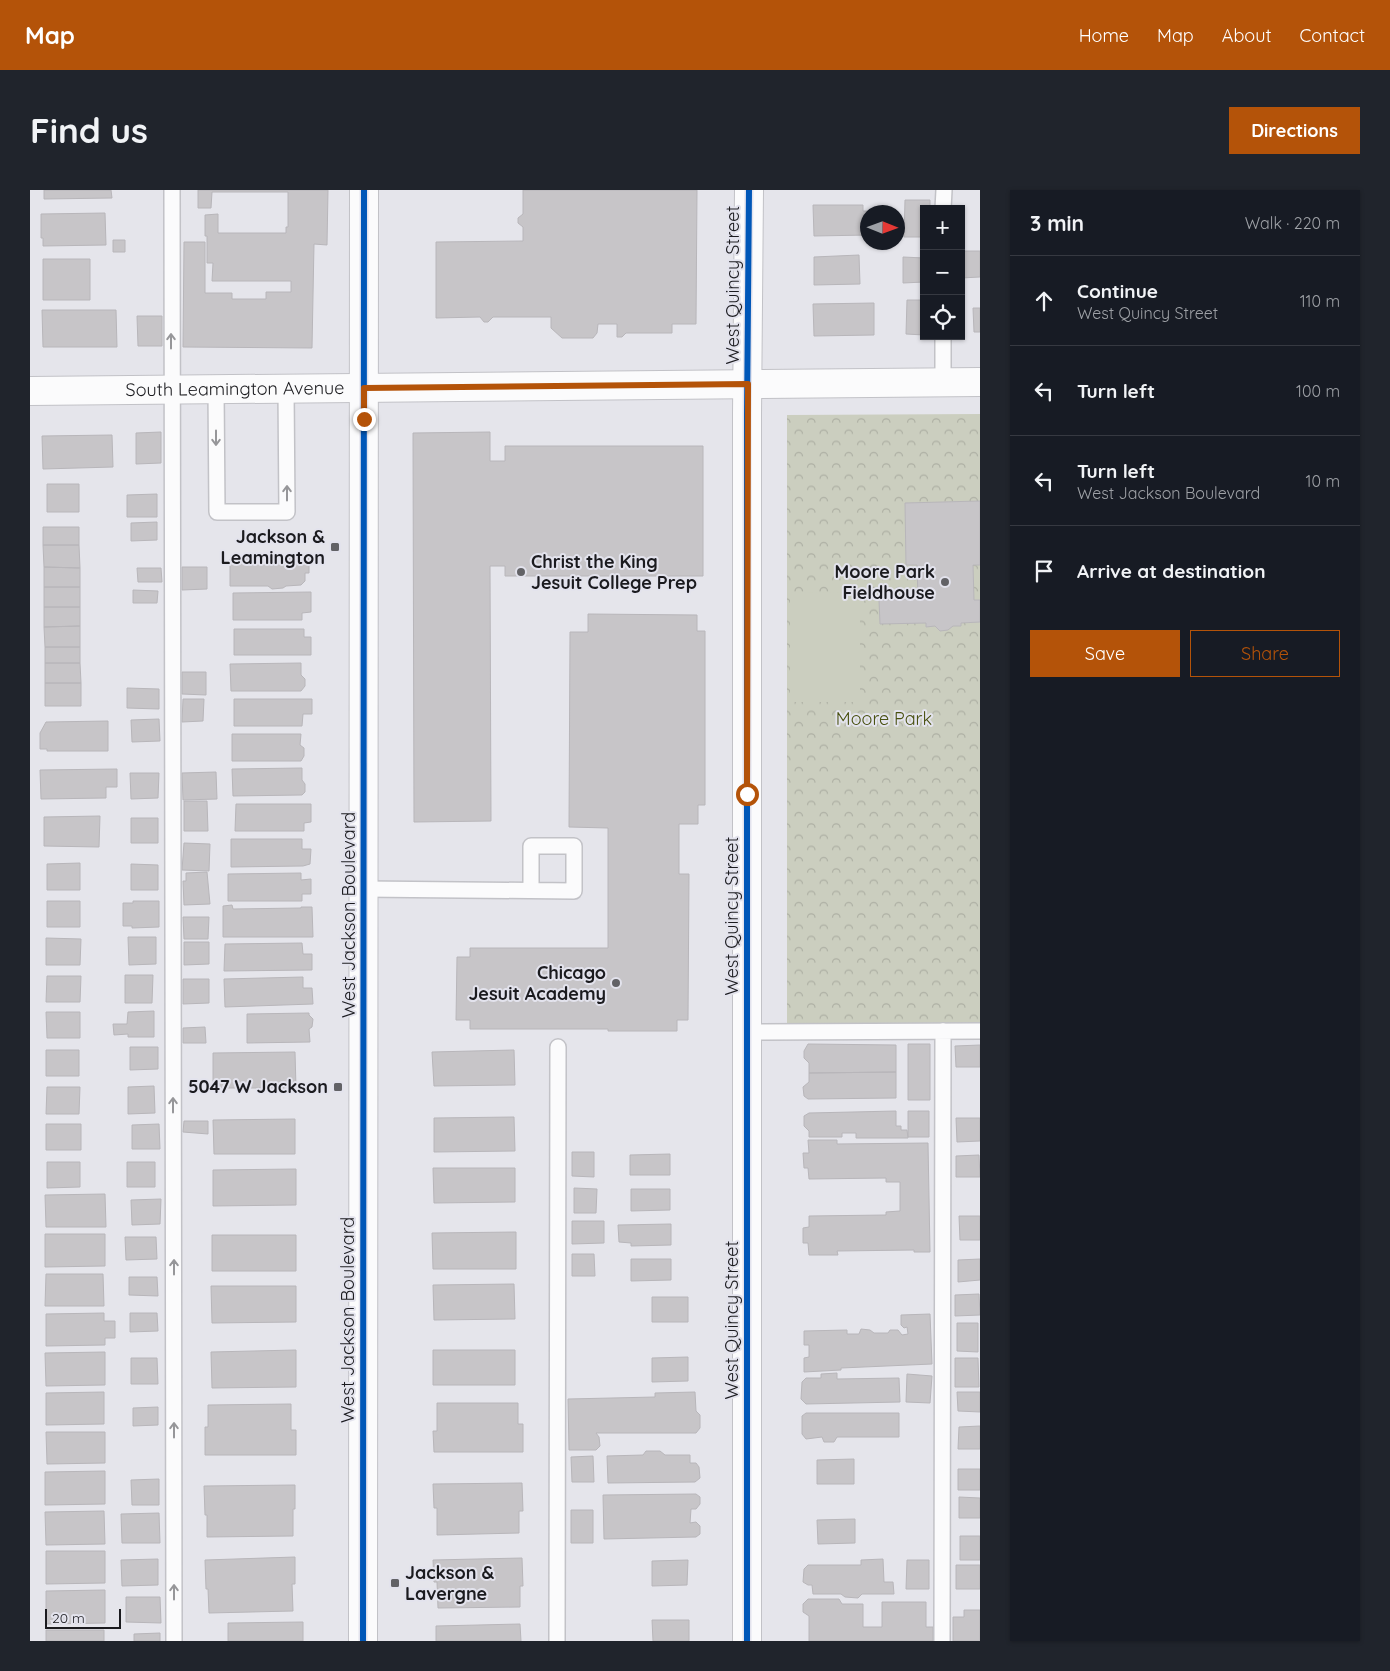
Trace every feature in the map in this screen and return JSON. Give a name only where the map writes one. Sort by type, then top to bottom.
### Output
[{"type":"street","name":"West Jackson Boulevard","points":[[363,1641],[364,190]]},
{"type":"street","name":"West Quincy Street","points":[[747,1641],[749,190]]},
{"type":"street","name":"South Leamington Avenue","points":[[30,391],[980,382]]},
{"type":"lane","points":[[172,190],[174,1641]]},
{"type":"lane","points":[[944,190],[944,205]]},
{"type":"lane","points":[[942,382],[943,340]]},
{"type":"lane","points":[[216,389],[217,512],[287,512],[286,389]]},
{"type":"lane","points":[[364,889],[531,890]]},
{"type":"lane","points":[[942,1641],[943,1031]]},
{"type":"lane","points":[[747,1032],[980,1031]]},
{"type":"lane","points":[[557,1641],[558,1047]]},
{"type":"green space","name":"Moore Park","points":[[980,414],[980,1024],[787,1024],[787,415]]},
{"type":"green space","points":[[790,592],[860,593],[860,702],[790,702]]},
{"type":"building","points":[[44,190],[111,190],[112,198],[44,199]]},
{"type":"building","points":[[198,190],[328,190],[327,245],[314,244],[312,348],[183,347],[184,242],[205,242],[205,293],[232,293],[232,299],[266,299],[266,292],[291,292],[291,281],[212,281],[213,263],[207,263],[207,236],[205,236],[205,215],[218,214],[218,233],[286,233],[286,227],[288,227],[288,192],[212,192],[211,208],[198,208]]},
{"type":"building","points":[[523,190],[697,190],[696,324],[672,324],[672,333],[626,333],[622,337],[617,337],[617,324],[598,324],[597,333],[593,338],[562,338],[551,328],[551,317],[493,317],[488,322],[484,322],[480,317],[436,318],[436,242],[523,241],[523,227],[518,223],[518,218],[523,214]]},
{"type":"building","points":[[905,200],[930,200],[930,205],[920,205],[920,237],[905,237]]},
{"type":"building","points":[[813,205],[860,205],[860,235],[814,236]]},
{"type":"building","points":[[105,213],[106,245],[43,246],[41,214]]},
{"type":"building","points":[[113,240],[125,240],[125,252],[113,252]]},
{"type":"building","points":[[965,251],[980,251],[980,277],[965,278]]},
{"type":"building","points":[[859,255],[860,284],[814,285],[814,257]]},
{"type":"building","points":[[903,257],[920,258],[920,282],[903,283]]},
{"type":"building","points":[[43,259],[90,259],[90,300],[43,300]]},
{"type":"building","points":[[907,300],[920,300],[920,335],[906,334]]},
{"type":"building","points":[[874,303],[874,335],[814,336],[813,304]]},
{"type":"building","points":[[973,308],[980,308],[980,332],[974,332]]},
{"type":"building","points":[[42,310],[116,310],[117,347],[43,347]]},
{"type":"building","points":[[137,316],[162,316],[162,346],[138,346]]},
{"type":"building","points":[[161,432],[161,463],[136,464],[136,433]]},
{"type":"building","points":[[490,432],[490,461],[505,461],[505,446],[703,446],[703,576],[505,576],[505,566],[490,566],[491,821],[414,822],[413,433]]},
{"type":"building","points":[[112,435],[113,467],[43,469],[42,436]]},
{"type":"building","points":[[47,484],[79,484],[79,512],[47,512]]},
{"type":"building","points":[[157,494],[157,517],[127,517],[127,495]]},
{"type":"building","name":"Moore Park Fieldhouse","points":[[980,501],[980,565],[973,565],[974,600],[980,600],[980,622],[961,623],[961,626],[953,626],[948,630],[940,631],[935,626],[926,627],[926,623],[880,624],[879,600],[918,599],[917,565],[906,565],[905,503]]},
{"type":"building","points":[[157,522],[157,540],[131,541],[131,523]]},
{"type":"building","points":[[43,527],[79,527],[79,545],[43,545]]},
{"type":"building","points":[[43,545],[79,545],[80,568],[44,567]]},
{"type":"building","points":[[309,558],[309,573],[305,573],[305,581],[301,585],[272,589],[268,586],[230,586],[230,559]]},
{"type":"building","points":[[44,567],[80,568],[80,587],[44,587]]},
{"type":"building","points":[[182,567],[207,567],[207,589],[182,590]]},
{"type":"building","points":[[137,568],[161,568],[162,582],[138,582]]},
{"type":"building","points":[[44,587],[80,587],[80,607],[44,607]]},
{"type":"building","points":[[133,590],[158,591],[157,603],[133,603]]},
{"type":"building","points":[[311,592],[311,612],[302,613],[302,620],[233,620],[233,593]]},
{"type":"building","points":[[44,607],[80,607],[80,626],[44,627]]},
{"type":"building","points":[[588,614],[697,615],[697,631],[705,631],[705,805],[698,805],[698,824],[679,824],[679,874],[689,874],[688,1020],[677,1020],[677,1031],[470,1029],[470,1020],[456,1020],[457,957],[470,957],[470,948],[608,948],[608,828],[569,827],[570,632],[588,632]]},
{"type":"building","points":[[80,626],[80,647],[45,647],[44,627]]},
{"type":"building","points":[[234,629],[304,629],[304,637],[311,637],[311,655],[234,655]]},
{"type":"building","points":[[45,647],[80,647],[80,663],[45,663]]},
{"type":"building","points":[[45,663],[80,663],[81,683],[45,683]]},
{"type":"building","points":[[301,663],[301,675],[305,679],[305,686],[301,691],[231,691],[230,664]]},
{"type":"building","points":[[182,672],[206,672],[206,695],[182,694]]},
{"type":"building","points":[[45,683],[81,683],[81,706],[45,706]]},
{"type":"building","points":[[127,688],[159,689],[159,709],[127,708]]},
{"type":"building","points":[[183,699],[204,699],[203,721],[182,722]]},
{"type":"building","points":[[234,699],[312,699],[312,714],[303,714],[302,726],[234,726]]},
{"type":"building","points":[[159,719],[160,741],[132,742],[131,720]]},
{"type":"building","points":[[108,721],[108,751],[47,751],[47,749],[40,749],[40,733],[46,722]]},
{"type":"building","points":[[232,734],[301,734],[300,745],[304,748],[304,756],[301,761],[232,761]]},
{"type":"building","points":[[302,768],[305,792],[302,795],[233,796],[232,769]]},
{"type":"building","points":[[117,769],[117,787],[106,787],[106,798],[41,799],[40,770]]},
{"type":"building","points":[[216,772],[217,799],[183,800],[182,773]]},
{"type":"building","points":[[130,773],[159,773],[158,798],[131,799]]},
{"type":"building","points":[[184,801],[207,801],[208,831],[184,831]]},
{"type":"building","points":[[236,804],[311,804],[311,822],[304,823],[304,831],[235,831]]},
{"type":"building","points":[[100,816],[99,847],[44,846],[44,817]]},
{"type":"building","points":[[131,818],[158,818],[158,843],[131,843]]},
{"type":"building","points":[[231,839],[302,839],[302,849],[311,849],[310,864],[303,866],[231,867]]},
{"type":"building","points":[[184,843],[210,844],[209,871],[182,870]]},
{"type":"building","points":[[80,863],[80,890],[47,890],[47,864]]},
{"type":"building","points":[[131,864],[158,865],[158,890],[131,890]]},
{"type":"building","points":[[207,872],[210,904],[184,905],[183,881],[186,881],[186,873]]},
{"type":"building","points":[[301,873],[301,880],[311,879],[311,894],[302,894],[302,901],[228,901],[228,874]]},
{"type":"building","points":[[47,901],[80,901],[80,927],[47,927]]},
{"type":"building","points":[[133,901],[159,901],[159,927],[132,928],[132,926],[123,926],[123,903],[133,903]]},
{"type":"building","points":[[232,905],[233,909],[312,907],[313,937],[223,937],[223,906]]},
{"type":"building","points":[[183,917],[209,917],[208,939],[184,939]]},
{"type":"building","points":[[128,937],[156,937],[156,964],[129,965]]},
{"type":"building","points":[[46,938],[81,939],[80,965],[46,965]]},
{"type":"building","points":[[184,942],[209,942],[209,964],[184,965]]},
{"type":"building","points":[[302,943],[303,954],[312,954],[312,970],[224,971],[225,944]]},
{"type":"building","points":[[125,975],[153,975],[152,1003],[125,1003]]},
{"type":"building","points":[[47,976],[81,976],[80,1002],[46,1002]]},
{"type":"building","points":[[303,977],[303,988],[312,988],[313,1004],[225,1007],[224,979]]},
{"type":"building","points":[[183,979],[209,979],[209,1003],[183,1004]]},
{"type":"building","points":[[154,1011],[154,1037],[128,1037],[128,1034],[114,1035],[113,1024],[127,1024],[128,1012]]},
{"type":"building","points":[[46,1012],[80,1012],[80,1038],[47,1038]]},
{"type":"building","points":[[309,1013],[313,1019],[312,1027],[309,1029],[310,1042],[247,1043],[247,1014]]},
{"type":"building","points":[[205,1027],[206,1043],[183,1043],[183,1028]]},
{"type":"building","points":[[808,1044],[896,1045],[896,1072],[809,1073],[809,1063],[804,1058],[804,1051]]},
{"type":"building","points":[[908,1044],[930,1044],[930,1100],[908,1100]]},
{"type":"building","points":[[980,1045],[980,1067],[956,1067],[955,1046]]},
{"type":"building","points":[[130,1047],[158,1047],[158,1069],[130,1070]]},
{"type":"building","points":[[46,1050],[79,1050],[79,1076],[46,1076]]},
{"type":"building","points":[[514,1050],[515,1085],[434,1086],[432,1052]]},
{"type":"building","points":[[295,1052],[296,1088],[213,1088],[213,1053]]},
{"type":"building","points":[[896,1072],[896,1098],[808,1099],[804,1096],[803,1087],[809,1082],[809,1073]]},
{"type":"building","points":[[154,1086],[155,1113],[128,1114],[128,1087]]},
{"type":"building","points":[[47,1087],[80,1087],[79,1114],[46,1114]]},
{"type":"building","points":[[896,1111],[896,1126],[901,1126],[901,1130],[907,1130],[908,1138],[856,1138],[856,1133],[842,1133],[842,1137],[809,1137],[809,1131],[804,1126],[804,1116],[809,1113]]},
{"type":"building","points":[[908,1111],[929,1111],[929,1137],[908,1137]]},
{"type":"building","points":[[514,1117],[515,1151],[434,1152],[434,1118]]},
{"type":"building","points":[[956,1118],[980,1118],[980,1141],[957,1142]]},
{"type":"building","points":[[295,1119],[295,1154],[214,1154],[213,1120]]},
{"type":"building","points":[[184,1121],[208,1121],[208,1134],[183,1132]]},
{"type":"building","points":[[46,1124],[81,1124],[81,1150],[46,1150]]},
{"type":"building","points":[[159,1124],[160,1149],[132,1149],[132,1125]]},
{"type":"building","points":[[808,1140],[837,1140],[837,1144],[928,1143],[930,1252],[914,1252],[914,1250],[837,1251],[838,1255],[809,1255],[808,1243],[803,1243],[803,1228],[809,1227],[809,1216],[886,1215],[886,1212],[900,1211],[900,1182],[886,1182],[886,1178],[809,1179],[808,1168],[804,1168],[803,1153],[809,1153]]},
{"type":"building","points":[[572,1152],[594,1152],[594,1177],[572,1176]]},
{"type":"building","points":[[670,1154],[670,1175],[630,1175],[630,1155]]},
{"type":"building","points":[[979,1155],[980,1177],[956,1177],[956,1156]]},
{"type":"building","points":[[47,1162],[80,1162],[80,1187],[47,1188]]},
{"type":"building","points":[[127,1162],[155,1162],[155,1187],[127,1187]]},
{"type":"building","points":[[433,1168],[515,1168],[515,1202],[434,1203]]},
{"type":"building","points":[[296,1169],[296,1205],[213,1206],[213,1170]]},
{"type":"building","points":[[574,1188],[597,1189],[596,1213],[574,1213]]},
{"type":"building","points":[[631,1189],[670,1189],[670,1210],[631,1211]]},
{"type":"building","points":[[105,1194],[106,1227],[46,1227],[45,1195]]},
{"type":"building","points":[[161,1199],[160,1224],[132,1225],[131,1200]]},
{"type":"building","points":[[959,1216],[980,1216],[980,1240],[960,1240]]},
{"type":"building","points":[[572,1221],[604,1221],[604,1243],[572,1244]]},
{"type":"building","points":[[671,1224],[671,1245],[631,1246],[631,1243],[619,1242],[618,1225]]},
{"type":"building","points":[[516,1232],[516,1269],[433,1269],[432,1233]]},
{"type":"building","points":[[45,1234],[105,1234],[105,1266],[45,1267]]},
{"type":"building","points":[[212,1235],[296,1235],[296,1271],[212,1271]]},
{"type":"building","points":[[125,1237],[156,1237],[157,1259],[126,1260]]},
{"type":"building","points":[[572,1254],[594,1254],[595,1276],[572,1276]]},
{"type":"building","points":[[631,1259],[671,1259],[671,1280],[631,1281]]},
{"type":"building","points":[[980,1259],[980,1280],[958,1282],[958,1260]]},
{"type":"building","points":[[46,1274],[103,1274],[104,1306],[45,1306]]},
{"type":"building","points":[[129,1277],[157,1277],[158,1296],[129,1295]]},
{"type":"building","points":[[514,1284],[515,1319],[434,1320],[433,1285]]},
{"type":"building","points":[[211,1286],[296,1286],[296,1322],[212,1323]]},
{"type":"building","points":[[979,1294],[980,1315],[955,1316],[955,1295]]},
{"type":"building","points":[[652,1297],[688,1297],[688,1322],[652,1322]]},
{"type":"building","points":[[104,1313],[104,1321],[115,1321],[115,1338],[105,1338],[105,1345],[46,1346],[46,1314]]},
{"type":"building","points":[[130,1313],[157,1313],[158,1331],[130,1332]]},
{"type":"building","points":[[930,1314],[932,1364],[841,1368],[841,1370],[804,1372],[804,1358],[809,1357],[809,1345],[804,1345],[804,1331],[847,1330],[847,1334],[859,1334],[861,1329],[870,1330],[874,1333],[888,1333],[890,1330],[898,1330],[902,1335],[908,1334],[907,1327],[904,1328],[901,1325],[901,1315]]},
{"type":"building","points":[[957,1323],[978,1323],[978,1352],[957,1351]]},
{"type":"building","points":[[296,1350],[296,1387],[212,1388],[211,1352]]},
{"type":"building","points":[[433,1350],[515,1350],[515,1385],[433,1385]]},
{"type":"building","points":[[105,1352],[105,1385],[46,1386],[45,1353]]},
{"type":"building","points":[[688,1357],[688,1381],[652,1382],[652,1358]]},
{"type":"building","points":[[131,1358],[157,1358],[158,1384],[131,1384]]},
{"type":"building","points":[[955,1358],[978,1358],[979,1387],[955,1387]]},
{"type":"building","points":[[837,1373],[837,1379],[899,1378],[900,1402],[806,1404],[801,1399],[802,1382],[806,1378],[821,1378],[821,1374]]},
{"type":"building","points":[[907,1374],[932,1376],[930,1403],[906,1402]]},
{"type":"building","points":[[104,1392],[104,1424],[46,1425],[46,1393]]},
{"type":"building","points":[[695,1392],[696,1411],[700,1415],[700,1428],[696,1433],[596,1433],[599,1437],[600,1446],[596,1450],[569,1450],[568,1399],[655,1397],[655,1393]]},
{"type":"building","points":[[957,1392],[980,1392],[980,1412],[958,1411]]},
{"type":"building","points":[[437,1403],[518,1403],[518,1424],[523,1424],[523,1452],[434,1452],[433,1431],[437,1431]]},
{"type":"building","points":[[291,1404],[291,1430],[296,1430],[296,1455],[205,1455],[205,1427],[208,1427],[208,1405]]},
{"type":"building","points":[[158,1407],[158,1425],[133,1426],[133,1408]]},
{"type":"building","points":[[806,1413],[899,1413],[899,1437],[837,1437],[834,1442],[824,1442],[822,1437],[806,1439],[802,1434],[802,1416]]},
{"type":"building","points":[[980,1426],[980,1449],[958,1449],[959,1427]]},
{"type":"building","points":[[46,1432],[105,1432],[105,1463],[47,1464]]},
{"type":"building","points":[[646,1451],[660,1451],[665,1455],[690,1455],[690,1463],[696,1463],[699,1467],[700,1478],[695,1482],[608,1483],[607,1456],[643,1455]]},
{"type":"building","points":[[593,1456],[594,1482],[572,1482],[571,1457]]},
{"type":"building","points":[[854,1459],[854,1484],[817,1484],[817,1460]]},
{"type":"building","points":[[958,1469],[980,1469],[980,1490],[958,1490]]},
{"type":"building","points":[[105,1471],[105,1504],[45,1505],[45,1472]]},
{"type":"building","points":[[159,1479],[159,1505],[132,1505],[131,1480]]},
{"type":"building","points":[[522,1483],[523,1511],[519,1511],[519,1533],[437,1535],[437,1508],[434,1508],[433,1484]]},
{"type":"building","points":[[295,1485],[293,1536],[207,1537],[204,1486]]},
{"type":"building","points":[[696,1494],[700,1497],[700,1504],[696,1509],[691,1509],[690,1523],[696,1522],[700,1526],[700,1534],[696,1537],[604,1539],[603,1495]]},
{"type":"building","points":[[959,1497],[980,1498],[980,1518],[959,1518]]},
{"type":"building","points":[[571,1510],[593,1510],[593,1543],[571,1543]]},
{"type":"building","points":[[104,1511],[105,1544],[46,1545],[45,1512]]},
{"type":"building","points":[[159,1513],[160,1543],[122,1543],[121,1514]]},
{"type":"building","points":[[855,1519],[855,1543],[818,1544],[817,1520]]},
{"type":"building","points":[[960,1536],[980,1536],[980,1560],[960,1560]]},
{"type":"building","points":[[46,1551],[105,1551],[105,1583],[46,1584]]},
{"type":"building","points":[[295,1557],[295,1584],[292,1584],[293,1611],[209,1613],[205,1560]]},
{"type":"building","points":[[522,1558],[523,1586],[520,1586],[520,1607],[438,1608],[437,1582],[434,1582],[433,1560]]},
{"type":"building","points":[[158,1559],[158,1585],[122,1586],[121,1560]]},
{"type":"building","points":[[883,1559],[884,1582],[893,1582],[894,1594],[862,1594],[858,1598],[845,1597],[841,1594],[813,1594],[812,1585],[803,1582],[804,1569],[808,1565],[861,1565],[861,1560]]},
{"type":"building","points":[[688,1560],[687,1585],[652,1586],[652,1561]]},
{"type":"building","points":[[907,1560],[929,1560],[929,1589],[906,1589]]},
{"type":"building","points":[[956,1565],[980,1565],[980,1589],[956,1589]]},
{"type":"building","points":[[105,1590],[105,1623],[46,1624],[46,1591]]},
{"type":"building","points":[[126,1597],[160,1597],[161,1623],[126,1622]]},
{"type":"building","points":[[808,1599],[839,1599],[842,1604],[863,1604],[863,1627],[882,1627],[882,1602],[926,1602],[926,1627],[933,1627],[933,1641],[809,1641],[809,1616],[803,1612],[803,1604]]},
{"type":"building","points":[[964,1610],[980,1610],[980,1641],[953,1641],[953,1617],[964,1617]]},
{"type":"building","points":[[652,1620],[689,1620],[689,1641],[653,1641]]},
{"type":"building","points":[[303,1622],[303,1641],[228,1641],[228,1623]]},
{"type":"building","points":[[520,1624],[521,1641],[436,1641],[436,1626]]},
{"type":"building","points":[[46,1630],[104,1630],[104,1641],[46,1641]]},
{"type":"building","points":[[160,1633],[160,1641],[134,1641],[134,1634]]},
{"type":"cycle path","points":[[363,1641],[364,190]]},
{"type":"cycle path","points":[[747,1641],[747,415],[749,190]]},
{"type":"place","name":"Jackson & Leamington","points":[[335,547]]},
{"type":"place","name":"Christ the King Jesuit College Prep","points":[[521,572]]},
{"type":"place","name":"Moore Park Fieldhouse","points":[[945,582]]},
{"type":"place","name":"Chicago Jesuit Academy","points":[[616,983]]},
{"type":"place","name":"5047 W Jackson","points":[[338,1087]]},
{"type":"place","name":"Jackson & Lavergne","points":[[395,1583]]},
{"type":"route","points":[[364,419],[364,388],[748,384],[747,794]]}]
